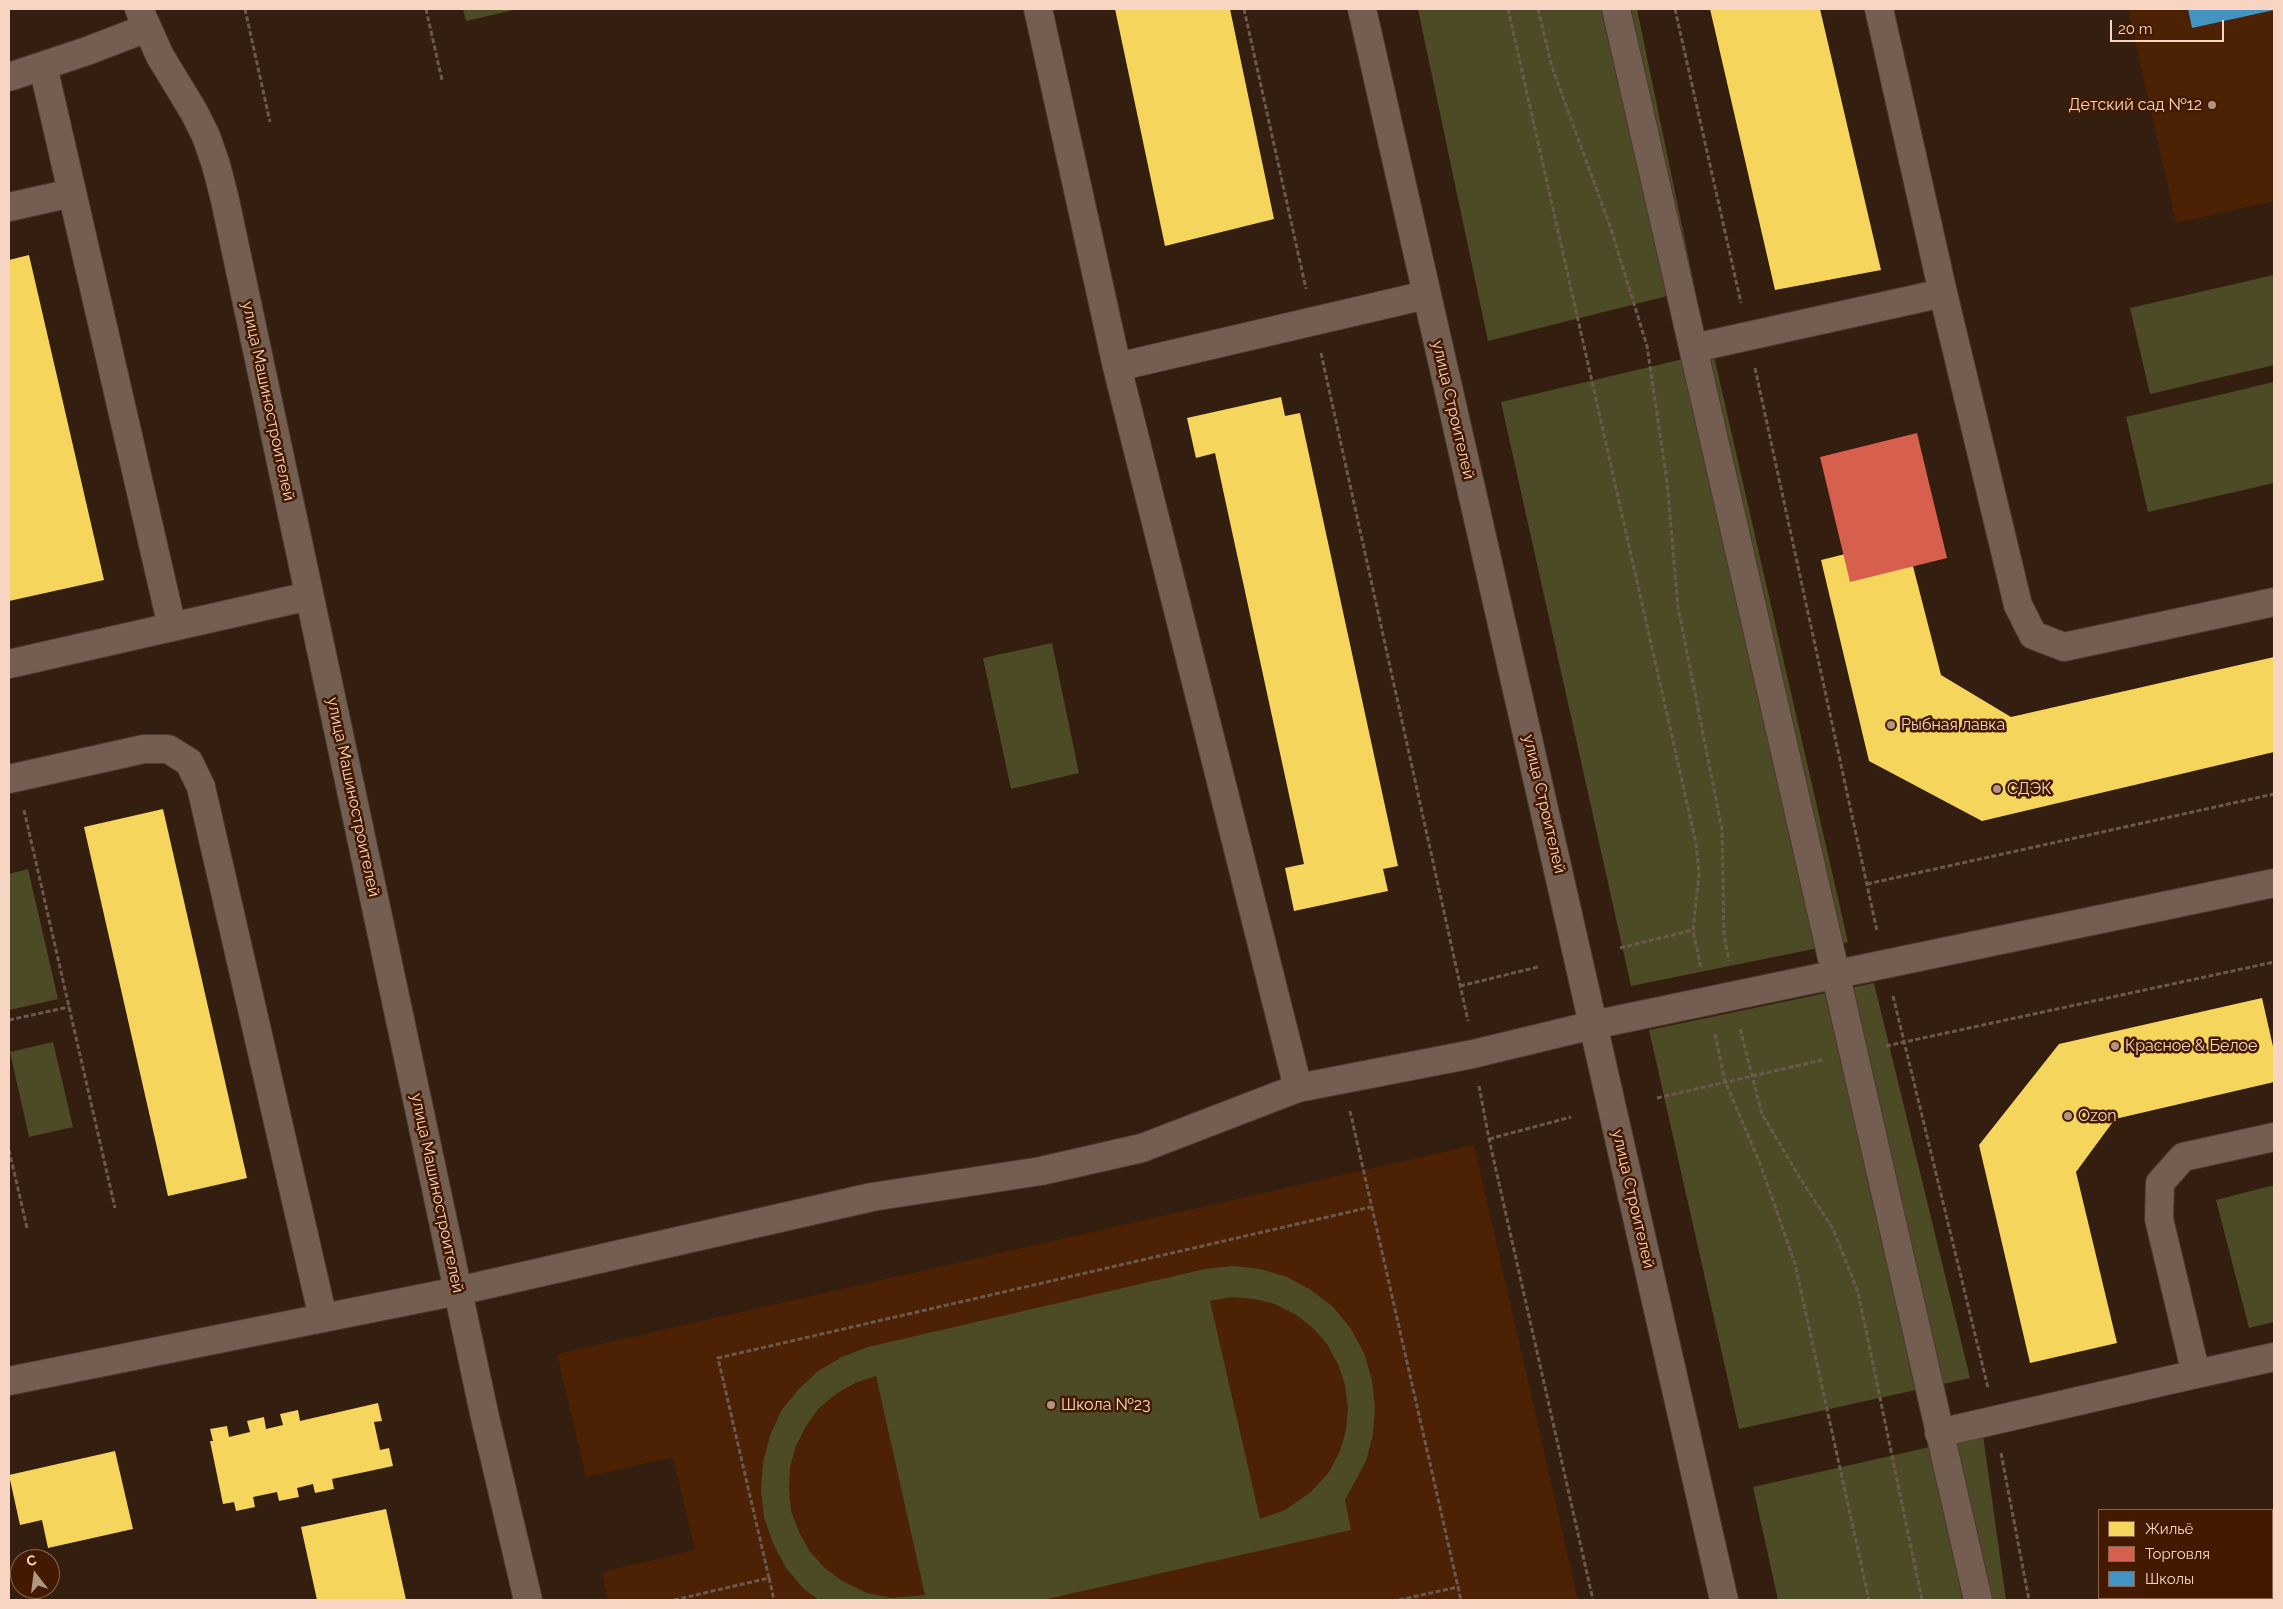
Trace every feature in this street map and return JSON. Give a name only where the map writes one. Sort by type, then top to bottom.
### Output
[{"type":"street","points":[[1038,9],[1117,367],[1298,1088]]},
{"type":"street","name":"улица Строителей","points":[[1362,9],[1724,1600]]},
{"type":"street","points":[[1616,9],[1978,1600]]},
{"type":"street","points":[[1880,9],[1943,293],[2018,605],[2033,635],[2064,647],[2274,602]]},
{"type":"street","points":[[9,77],[43,66],[143,18]]},
{"type":"street","name":"улица Машиностроителей","points":[[143,18],[160,56],[194,112],[216,165],[458,1291],[528,1600]]},
{"type":"street","points":[[43,66],[172,627]]},
{"type":"street","points":[[9,208],[72,193]]},
{"type":"street","points":[[1694,348],[1943,293]]},
{"type":"street","points":[[1117,367],[1426,295]]},
{"type":"street","points":[[9,664],[309,596]]},
{"type":"street","points":[[13,779],[144,749],[168,749],[189,762],[202,787],[323,1318]]},
{"type":"street","points":[[9,1381],[458,1291],[872,1197],[1041,1171],[1142,1148],[1298,1088],[1473,1054],[1593,1025],[1837,976],[2274,883]]},
{"type":"street","points":[[2196,1374],[2159,1219],[2160,1183],[2183,1157],[2274,1137]]},
{"type":"street","points":[[1939,1434],[2274,1357]]},
{"type":"path","points":[[245,9],[270,122]]},
{"type":"path","points":[[426,9],[442,80]]},
{"type":"path","points":[[1244,9],[1460,986],[1489,1139],[1593,1600]]},
{"type":"path","points":[[1508,9],[1696,843],[1699,874],[1693,930],[1702,974]]},
{"type":"path","points":[[1538,9],[1552,67],[1611,229],[1647,346],[1667,482],[1678,607],[1722,830],[1724,935],[1741,1034],[1762,1114],[1833,1229],[1858,1292],[1922,1600]]},
{"type":"path","points":[[1675,9],[1879,939]]},
{"type":"path","points":[[13,779],[69,1007],[115,1208]]},
{"type":"path","points":[[1867,884],[2274,794]]},
{"type":"path","points":[[1620,948],[1693,930]]},
{"type":"path","points":[[1656,1098],[1752,1075],[2274,962]]},
{"type":"path","points":[[1460,986],[1538,967]]},
{"type":"path","points":[[1891,988],[1995,1420],[2029,1600]]},
{"type":"path","points":[[9,1020],[69,1007]]},
{"type":"path","points":[[1713,1026],[1725,1081],[1761,1166],[1795,1264],[1869,1600]]},
{"type":"path","points":[[1342,1078],[1461,1600]]},
{"type":"path","points":[[1489,1139],[1571,1117]]},
{"type":"path","points":[[9,1150],[26,1228]]},
{"type":"path","points":[[774,1600],[718,1358],[1372,1207]]},
{"type":"path","points":[[674,1600],[769,1578]]},
{"type":"path","points":[[1399,1600],[1458,1587]]},
{"type":"shaded area","points":[[463,9],[518,9],[466,21]]},
{"type":"shaded area","points":[[1418,9],[1637,9],[1695,289],[1488,341]]},
{"type":"shaded area","name":"Детский сад №12","points":[[2128,9],[2274,9],[2274,201],[2176,223]]},
{"type":"shaded area","points":[[2274,275],[2274,365],[2150,394],[2130,308]]},
{"type":"shaded area","points":[[1713,352],[1848,942],[1631,986],[1501,402]]},
{"type":"shaded area","points":[[2274,382],[2274,483],[2148,512],[2126,417]]},
{"type":"shaded area","points":[[1052,643],[1079,773],[1011,789],[983,658]]},
{"type":"shaded area","points":[[28,869],[58,999],[9,1010],[9,874]]},
{"type":"shaded area","points":[[1874,983],[1970,1378],[1739,1429],[1649,1030]]},
{"type":"shaded area","points":[[53,1042],[73,1127],[29,1137],[10,1052]]},
{"type":"shaded area","name":"Школа №23","points":[[1474,1145],[1578,1600],[608,1600],[602,1572],[695,1550],[673,1457],[586,1477],[557,1354]]},
{"type":"shaded area","points":[[2274,1185],[2274,1322],[2249,1328],[2216,1200]]},
{"type":"shaded area","points":[[1233,1266],[1260,1269],[1287,1277],[1311,1290],[1333,1307],[1351,1329],[1364,1353],[1372,1380],[1375,1407],[1373,1434],[1366,1461],[1345,1500],[1351,1530],[1043,1600],[819,1600],[804,1589],[786,1568],[773,1543],[764,1517],[761,1490],[763,1462],[770,1436],[781,1411],[798,1390],[818,1371],[842,1357],[868,1347],[1205,1269]],"holes":[[[1232,1297],[1254,1299],[1275,1304],[1295,1314],[1313,1328],[1327,1344],[1338,1364],[1345,1385],[1348,1408],[1346,1430],[1340,1451],[1329,1472],[1311,1492],[1285,1510],[1260,1519],[1210,1301]],[[876,1376],[925,1595],[892,1598],[867,1593],[842,1581],[825,1568],[810,1552],[799,1532],[791,1511],[790,1467],[796,1446],[806,1426],[819,1408],[836,1394],[855,1383]]]},
{"type":"shaded area","points":[[1983,1435],[2006,1600],[1778,1600],[1753,1487]]},
{"type":"building: Жильё","points":[[1115,9],[1230,9],[1274,219],[1165,246]]},
{"type":"building: Жильё","points":[[1710,9],[1820,9],[1881,270],[1775,290]]},
{"type":"building: Жильё","points":[[29,255],[104,580],[9,601],[9,260]]},
{"type":"building: Жильё","points":[[1281,397],[1285,416],[1300,413],[1398,866],[1383,869],[1388,891],[1294,911],[1285,868],[1304,864],[1215,453],[1196,458],[1187,418]]},
{"type":"building: Жильё","points":[[1906,539],[1941,675],[2011,717],[2274,657],[2274,752],[1982,821],[1869,761],[1821,560]]},
{"type":"building: Жильё","points":[[163,809],[247,1178],[168,1196],[84,827]]},
{"type":"building: Жильё","points":[[2262,998],[2274,1051],[2274,1082],[2115,1119],[2076,1172],[2117,1343],[2030,1363],[1979,1145],[2059,1044]]},
{"type":"building: Жильё","points":[[378,1403],[382,1421],[374,1422],[380,1450],[389,1448],[393,1466],[332,1479],[334,1489],[315,1493],[313,1484],[297,1488],[299,1497],[279,1501],[277,1492],[253,1497],[255,1507],[236,1511],[234,1502],[223,1504],[210,1441],[213,1441],[210,1429],[227,1426],[229,1437],[250,1432],[247,1421],[264,1417],[266,1429],[283,1425],[280,1414],[298,1410],[300,1421]]},
{"type":"building: Жильё","points":[[115,1451],[133,1529],[48,1548],[42,1520],[20,1525],[9,1475]]},
{"type":"building: Жильё","points":[[386,1509],[406,1600],[317,1600],[301,1527]]},
{"type":"building: Торговля","points":[[1917,433],[1947,558],[1850,582],[1820,457]]},
{"type":"building: Школы","points":[[2188,9],[2274,9],[2274,10],[2192,28]]},
{"type":"place","name":"Детский сад №12","points":[[2212,105]]},
{"type":"place","name":"Рыбная лавка","points":[[1891,725]]},
{"type":"place","name":"СДЭК","points":[[1997,789]]},
{"type":"place","name":"Красное & Белое","points":[[2115,1046]]},
{"type":"place","name":"Ozon","points":[[2068,1116]]},
{"type":"place","name":"Школа №23","points":[[1051,1405]]}]
